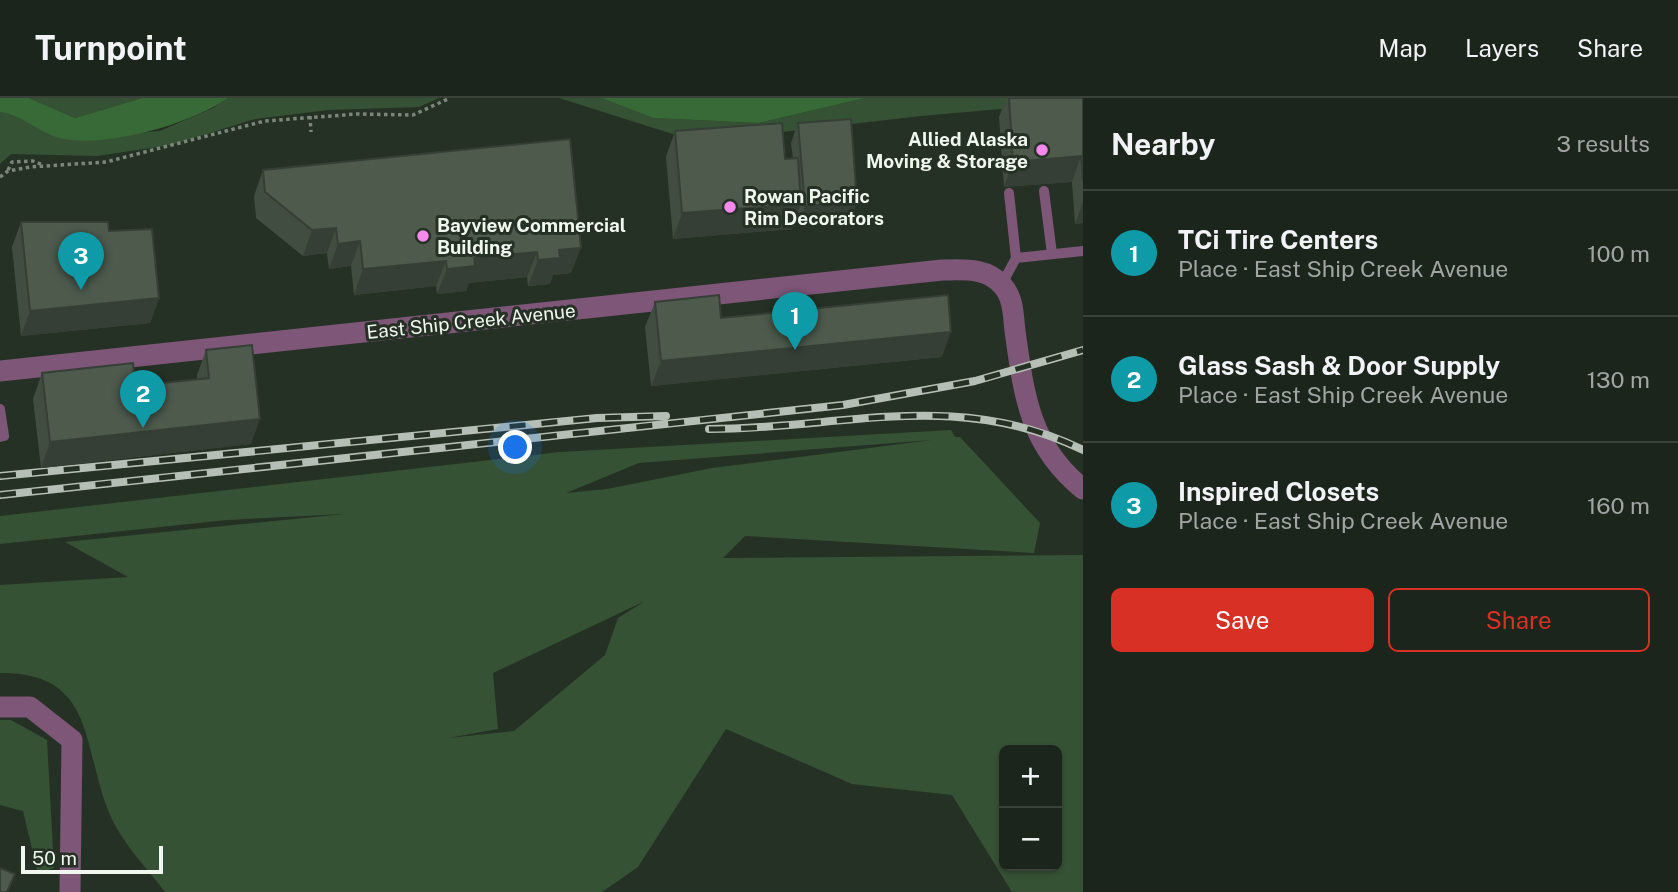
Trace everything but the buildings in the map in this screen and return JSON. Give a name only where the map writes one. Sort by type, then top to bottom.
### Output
[{"type":"street","name":"East Ship Creek Avenue","points":[[0,371],[942,270],[975,270],[990,275],[1002,284]]},
{"type":"street","points":[[1002,284],[1013,307],[1024,392],[1035,430],[1057,465],[1083,489]]},
{"type":"street","points":[[0,707],[30,708],[72,740],[70,892]]},
{"type":"lane","points":[[1044,191],[1052,254]]},
{"type":"lane","points":[[1002,284],[1016,258],[1009,193]]},
{"type":"lane","points":[[1016,258],[1083,251]]},
{"type":"lane","points":[[0,409],[4,436],[0,437]]},
{"type":"path","points":[[8,171],[106,162],[265,121],[310,116],[413,115],[449,98]]},
{"type":"path","points":[[310,116],[311,132]]},
{"type":"path","points":[[0,177],[8,171],[12,162],[33,161],[45,166]]},
{"type":"shaded area","points":[[0,98],[29,98],[75,118],[142,98],[228,98],[172,125],[126,136],[82,141],[56,137],[17,117],[0,112]]},
{"type":"shaded area","points":[[29,98],[142,98],[75,118]]},
{"type":"shaded area","points":[[228,98],[439,98],[419,107],[329,110],[255,119],[171,145],[97,156],[11,154],[0,164],[0,112],[12,114],[63,139],[160,131],[213,108]]},
{"type":"shaded area","points":[[559,98],[601,98],[653,118],[759,123],[865,98],[1083,98],[1083,102],[921,116],[773,133],[682,137]]},
{"type":"shaded area","points":[[601,98],[865,98],[759,123],[653,118]]},
{"type":"shaded area","points":[[951,430],[1040,523],[1034,553],[745,536],[723,558],[1083,555],[1083,892],[1012,892],[999,871],[1062,871],[1062,745],[999,745],[999,871],[952,795],[852,784],[726,729],[638,867],[602,892],[165,892],[116,827],[105,801],[83,724],[73,704],[57,687],[33,677],[0,673],[0,585],[128,577],[65,542],[344,514],[227,520],[0,544],[0,516],[560,452]],"holes":[[[932,440],[712,468],[607,489],[566,493],[639,463]],[[645,601],[618,618],[605,655],[514,731],[448,738],[498,729],[493,673]]]},
{"type":"shaded area","points":[[0,720],[11,720],[47,740],[54,868],[38,874],[23,811],[0,805]]},
{"type":"railway","points":[[0,495],[843,405],[975,381],[1083,350]]},
{"type":"railway","points":[[0,476],[597,418],[666,416]]},
{"type":"railway","points":[[709,429],[898,416],[944,416],[990,421],[1036,431],[1083,450]]},
{"type":"place","name":"Allied Alaska Moving & Storage","points":[[1042,150]]},
{"type":"place","name":"Rowan Pacific Rim Decorators","points":[[730,207]]},
{"type":"place","name":"Bayview Commercial Building","points":[[423,236]]},
{"type":"place","name":"Inspired Closets","points":[[81,290]]},
{"type":"place","name":"TCi Tire Centers","points":[[795,350]]},
{"type":"place","name":"Glass Sash & Door Supply","points":[[143,428]]}]
